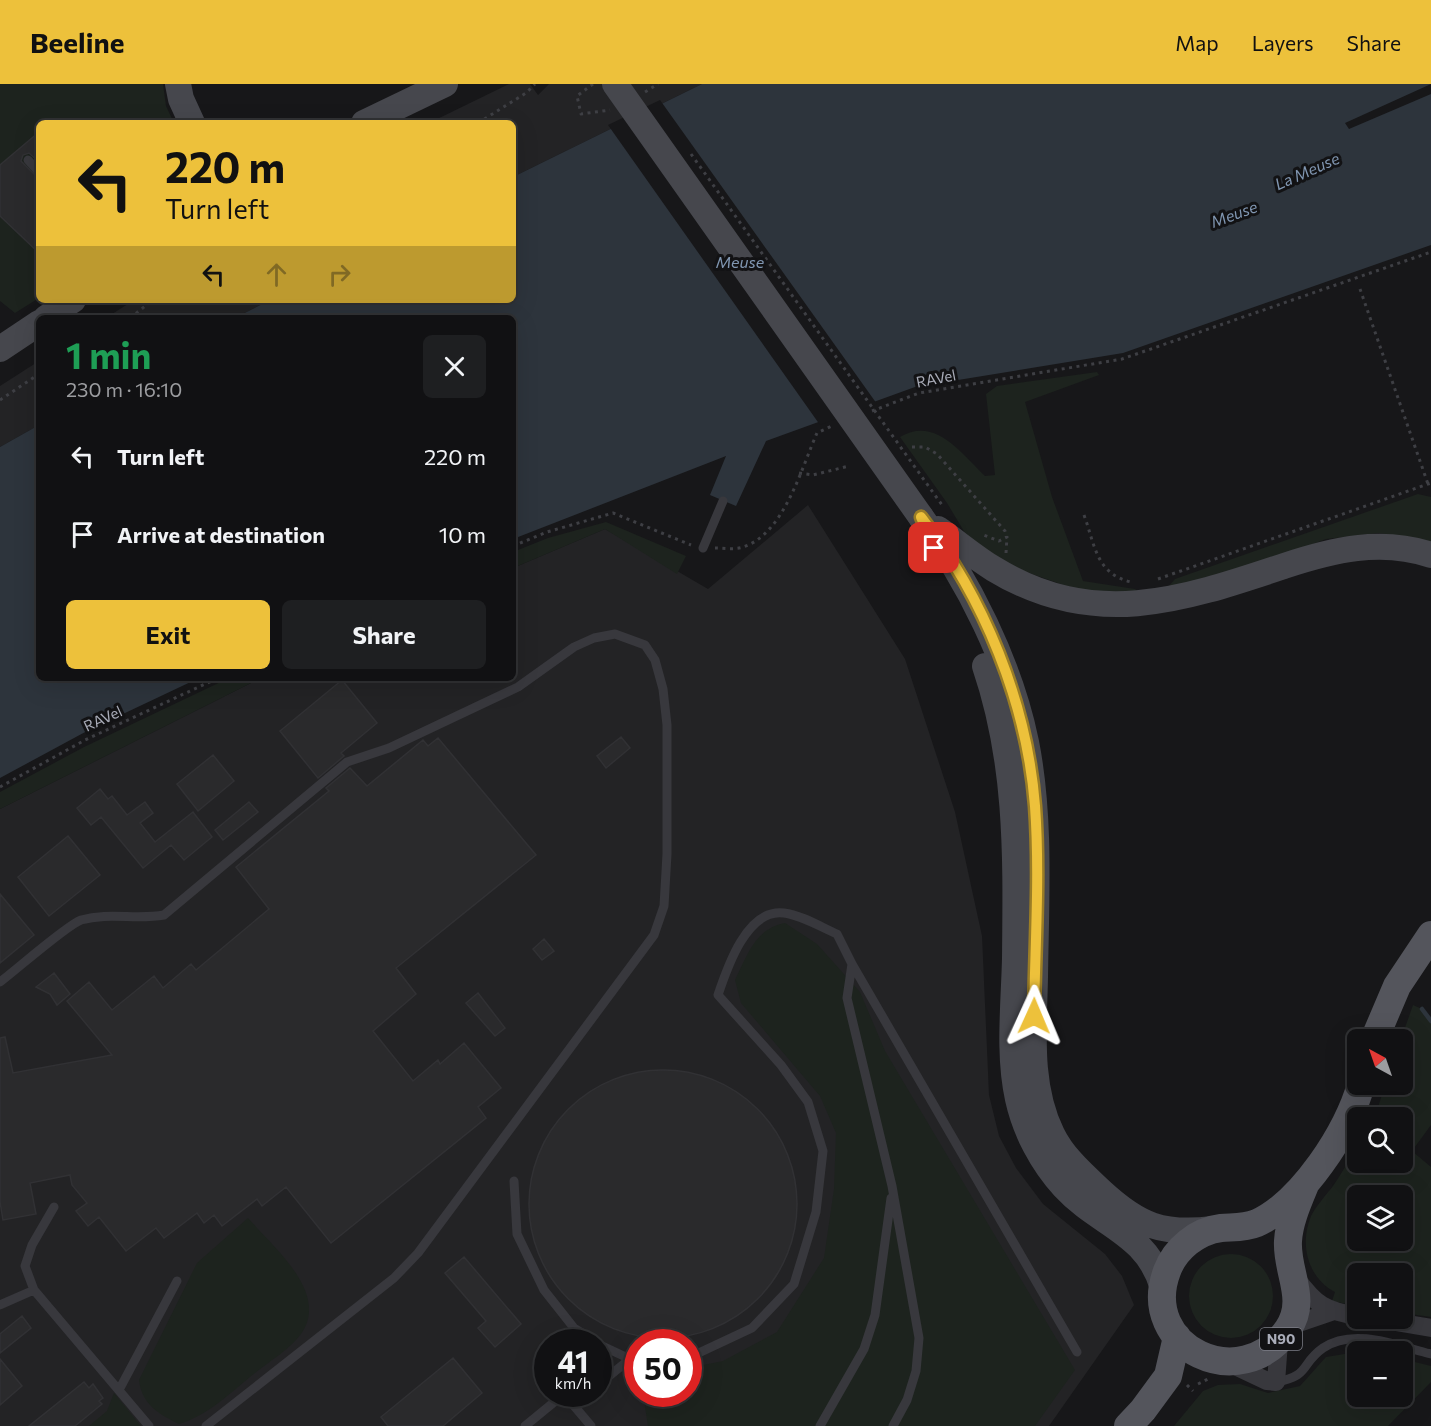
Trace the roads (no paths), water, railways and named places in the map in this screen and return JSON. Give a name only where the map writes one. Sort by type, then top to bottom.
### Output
[{"type":"main road","points":[[178,84],[181,99],[191,120]]},
{"type":"main road","points":[[370,120],[445,84]]},
{"type":"main road","points":[[615,84],[931,511],[994,569],[1067,599],[1105,603],[1147,603],[1199,594],[1320,554],[1360,546],[1398,548],[1431,555]]},
{"type":"main road","points":[[50,315],[68,303]]},
{"type":"main road","points":[[0,349],[36,325]]},
{"type":"main road","points":[[931,511],[988,632],[1013,696],[1026,741],[1035,806],[1034,1059],[1041,1107],[1052,1136],[1076,1168],[1114,1203],[1146,1223],[1165,1231],[1174,1232],[1228,1228],[1264,1239],[1278,1249],[1292,1270]]},
{"type":"main road","points":[[931,511],[1003,727],[1014,799],[1016,897],[1013,1042],[1021,1107],[1039,1153],[1064,1187],[1150,1256],[1163,1288]]},
{"type":"main road","points":[[1379,1029],[1397,986],[1431,935]]},
{"type":"main road","name":"N90","points":[[1305,1185],[1256,1223],[1202,1234],[1187,1243],[1175,1256],[1167,1271],[1163,1288],[1163,1306],[1168,1322],[1177,1337],[1195,1354],[1217,1360],[1254,1357],[1284,1334],[1296,1307],[1288,1240],[1305,1185],[1347,1119],[1357,1095]]},
{"type":"main road","points":[[1128,1426],[1168,1376],[1177,1337]]},
{"type":"main road","points":[[1152,1426],[1184,1381],[1217,1360]]},
{"type":"street","points":[[1292,1270],[1309,1295],[1331,1312],[1347,1314]]},
{"type":"street","points":[[1217,1360],[1249,1370],[1267,1381],[1276,1382],[1284,1334],[1331,1312]]},
{"type":"street","points":[[1413,1325],[1431,1328]]},
{"type":"lane","points":[[28,160],[36,169]]},
{"type":"lane","points":[[703,548],[723,501]]},
{"type":"lane","points":[[0,982],[79,921],[115,915],[145,918],[164,915],[347,762],[389,748],[518,687],[574,647],[594,638],[615,634],[645,645],[655,660],[663,688],[667,725],[667,854],[664,906],[654,934],[418,1253],[394,1278],[206,1426]]},
{"type":"lane","points":[[702,1352],[752,1328],[794,1284],[816,1212],[823,1151],[808,1102],[781,1065],[718,995],[730,958],[758,920],[783,912],[837,934],[852,964],[1077,1352]]},
{"type":"lane","points":[[852,964],[847,998],[892,1186],[919,1338],[916,1371],[907,1400],[893,1426]]},
{"type":"lane","points":[[514,1180],[517,1234],[544,1290],[576,1329]]},
{"type":"lane","points":[[820,1426],[864,1349],[875,1315],[892,1186]]},
{"type":"lane","points":[[54,1207],[32,1245],[25,1266],[34,1290],[149,1426]]},
{"type":"lane","points":[[119,1390],[177,1281]]},
{"type":"lane","points":[[0,1305],[34,1290]]},
{"type":"lane","points":[[1276,1382],[1295,1379],[1323,1348],[1347,1338],[1372,1340],[1431,1354]]},
{"type":"lane","points":[[525,1426],[548,1407]]},
{"type":"lane","points":[[576,1407],[591,1426]]},
{"type":"water","name":"Meuse","points":[[702,84],[1431,84],[1345,123],[1349,129],[1431,94],[1431,245],[1123,353],[915,387],[766,441],[736,506],[710,495],[726,456],[516,538],[516,315],[241,315],[264,303],[516,303],[516,176]]},
{"type":"water","points":[[36,427],[36,681],[193,681],[87,731],[0,778],[0,447]]},
{"type":"waterway","points":[[1422,1009],[1431,1021]]},
{"type":"water label","name":"La Meuse","points":[[1307,171]]}]
